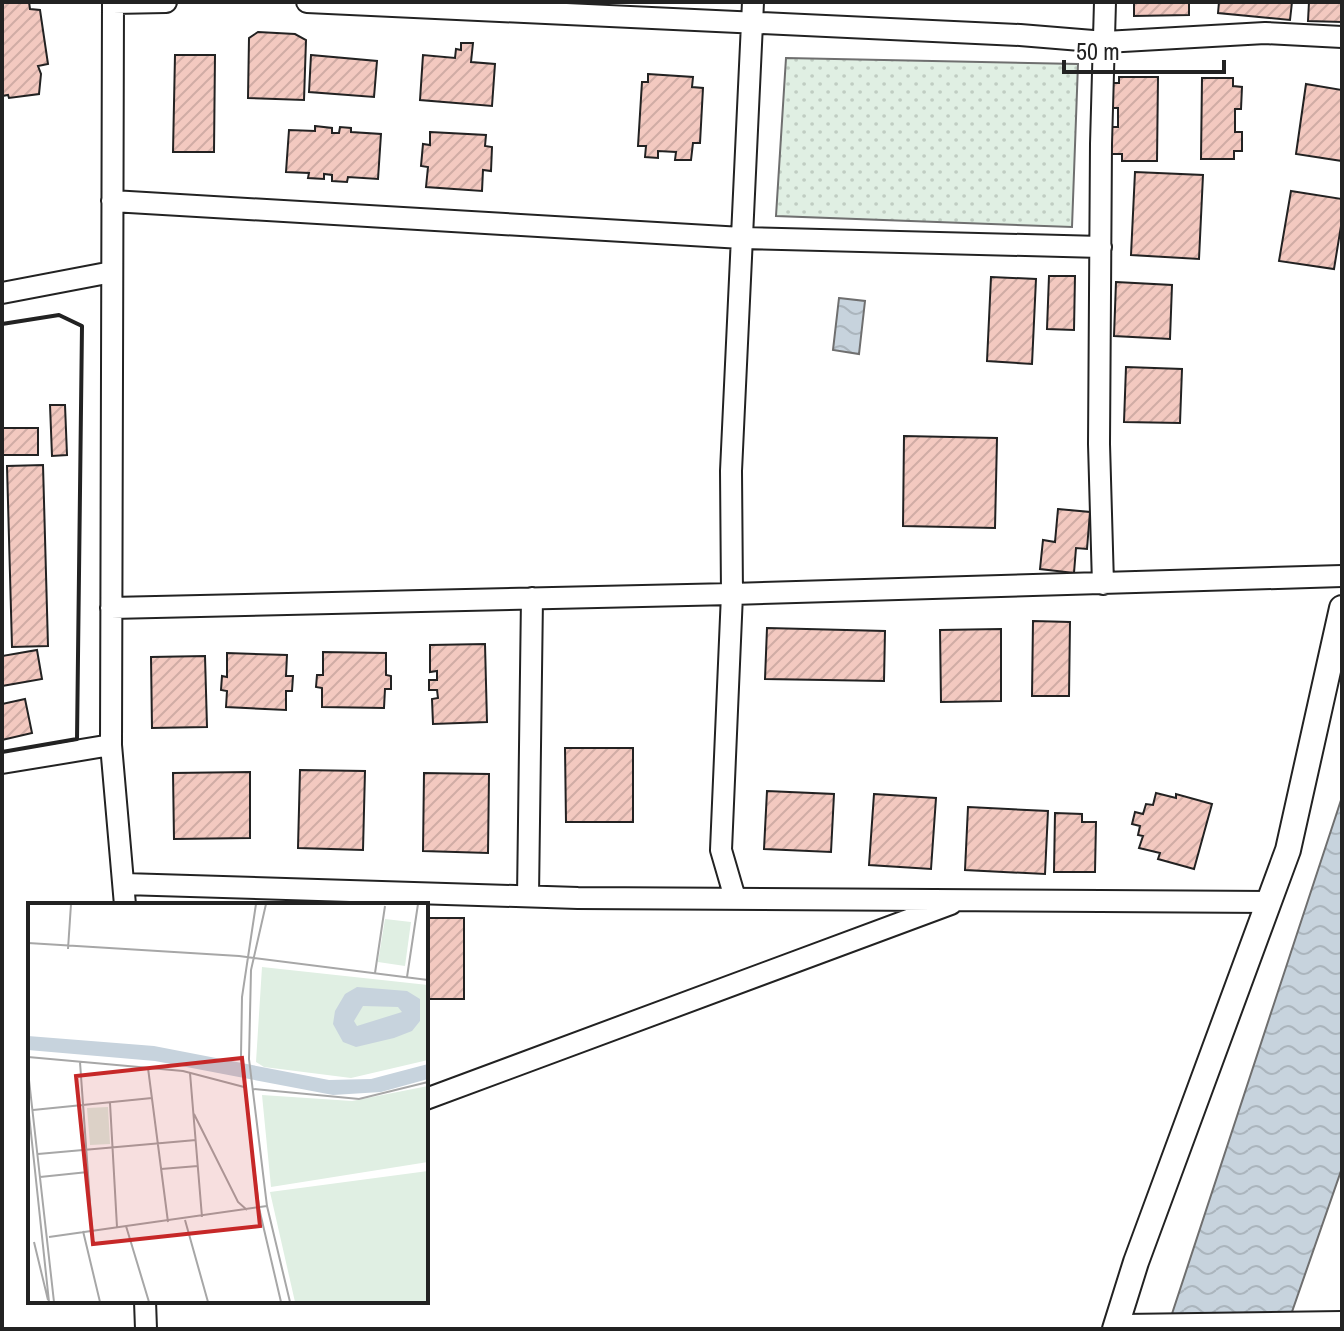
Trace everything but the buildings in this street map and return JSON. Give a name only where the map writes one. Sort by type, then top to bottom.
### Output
[{"type":"main road","points":[[1123,1329],[1342,1326]]},
{"type":"street","points":[[166,2],[113,2],[111,745],[124,895],[1270,902]]},
{"type":"street","points":[[307,2],[752,12],[1105,42],[1265,33],[1342,37]]},
{"type":"street","points":[[1103,584],[1099,444],[1105,2]]},
{"type":"street","points":[[735,898],[721,850],[732,594],[731,471],[752,12]]},
{"type":"street","points":[[112,201],[742,238],[1101,247]]},
{"type":"street","points":[[2,293],[112,272]]},
{"type":"street","points":[[111,608],[1342,576]]},
{"type":"street","points":[[528,896],[532,598]]},
{"type":"street","points":[[1115,1329],[1136,1262],[1288,850],[1342,608]]},
{"type":"street","points":[[2,763],[111,745]]},
{"type":"street","points":[[428,1098],[963,899]]},
{"type":"street","points":[[145,1303],[146,1329]]},
{"type":"green space","points":[[786,58],[1078,64],[1072,227],[776,216]]},
{"type":"water","points":[[839,298],[865,301],[859,354],[833,350]]},
{"type":"water","points":[[1342,797],[1342,1168],[1286,1329],[1167,1329]]},
{"type":"wall","points":[[2,324],[59,315],[82,326],[77,739],[2,752]]}]
